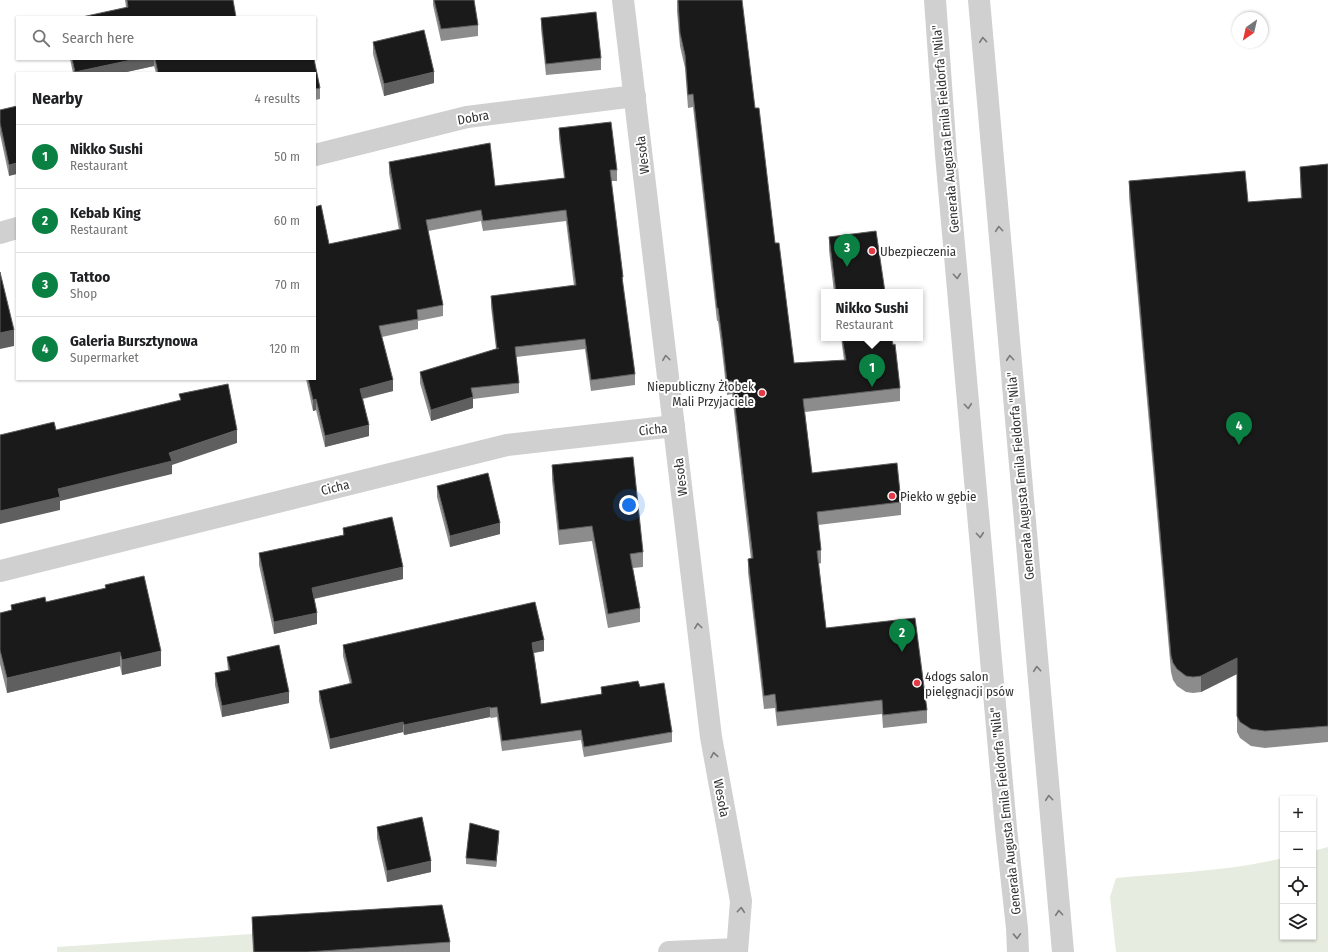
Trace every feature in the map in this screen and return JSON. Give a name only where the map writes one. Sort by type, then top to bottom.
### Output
[{"type":"street","name":"Wesoła","points":[[623,0],[711,737],[741,902],[737,950]]},
{"type":"street","name":"Generała Augusta Emila Fieldorfa \"Nila\"","points":[[935,0],[946,155],[1018,952]]},
{"type":"street","name":"Generała Augusta Emila Fieldorfa \"Nila\"","points":[[979,0],[1063,952]]},
{"type":"street","name":"Dobra","points":[[316,155],[467,117],[635,96]]},
{"type":"street","points":[[0,232],[16,228]]},
{"type":"street","name":"Cicha","points":[[0,571],[507,445],[674,426]]},
{"type":"street","points":[[669,952],[737,950]]},
{"type":"shaded area","points":[[1328,847],[1328,952],[1116,952],[1110,897],[1116,878],[1221,869],[1280,859],[1280,940],[1316,940],[1316,850]]},
{"type":"shaded area","points":[[252,934],[253,952],[57,952],[57,947]]},
{"type":"building","points":[[127,0],[233,0],[236,16],[87,16],[128,7]]},
{"type":"building","points":[[434,0],[474,0],[478,25],[441,29]]},
{"type":"building","points":[[678,0],[742,0],[755,108],[759,108],[775,243],[779,243],[794,363],[846,360],[843,341],[892,341],[893,345],[895,344],[900,388],[803,399],[812,473],[897,463],[901,502],[817,512],[821,550],[817,551],[826,628],[915,618],[927,710],[883,715],[882,700],[777,712],[775,694],[764,696],[748,559],[753,558],[732,381],[727,381],[717,308],[693,94],[688,95],[685,55],[680,33]]},
{"type":"building","points":[[596,12],[601,58],[546,64],[541,18]]},
{"type":"building","points":[[424,30],[434,72],[384,84],[373,42]]},
{"type":"building","points":[[72,60],[131,60],[75,72]]},
{"type":"building","points":[[155,60],[314,60],[320,88],[316,89],[316,72],[158,72]]},
{"type":"building","points":[[16,106],[16,163],[9,165],[0,123],[0,110]]},
{"type":"building","points":[[611,122],[617,170],[610,170],[635,374],[591,380],[585,339],[515,347],[519,383],[471,388],[473,397],[431,410],[420,372],[497,349],[491,296],[576,285],[566,210],[483,221],[481,210],[426,220],[443,305],[417,310],[418,319],[379,326],[393,380],[360,389],[369,425],[325,436],[316,399],[313,400],[308,380],[316,380],[316,207],[321,205],[329,244],[401,229],[389,162],[490,143],[495,186],[565,178],[559,128]]},
{"type":"building","points":[[1328,164],[1328,726],[1265,731],[1251,729],[1240,722],[1237,716],[1237,658],[1201,676],[1193,677],[1186,676],[1177,669],[1171,656],[1129,181],[1245,171],[1248,202],[1302,198],[1300,167]]},
{"type":"building","points":[[876,231],[885,289],[836,289],[829,237]]},
{"type":"building","points":[[0,272],[14,330],[0,333]]},
{"type":"building","points":[[228,384],[237,430],[169,453],[172,461],[58,489],[60,497],[0,511],[0,435],[54,422],[56,430],[181,400],[179,394]]},
{"type":"building","points":[[633,457],[643,552],[630,554],[640,608],[608,614],[592,526],[559,530],[552,465]]},
{"type":"building","points":[[488,473],[500,523],[450,536],[437,486]]},
{"type":"building","points":[[392,517],[403,567],[312,588],[317,613],[274,622],[259,553],[344,535],[343,528]]},
{"type":"building","points":[[144,576],[161,651],[122,660],[120,652],[7,678],[0,650],[0,613],[12,610],[11,605],[45,597],[46,602],[106,588],[105,585]]},
{"type":"building","points":[[535,602],[544,640],[532,643],[541,704],[602,694],[601,687],[638,681],[640,687],[664,683],[672,732],[584,747],[581,730],[502,741],[497,707],[490,707],[404,725],[403,722],[330,739],[319,691],[352,683],[343,645]]},
{"type":"building","points":[[279,645],[289,692],[222,706],[215,673],[230,670],[227,657]]},
{"type":"building","points":[[422,817],[431,861],[387,871],[377,827]]},
{"type":"building","points":[[470,823],[499,831],[496,861],[466,858]]},
{"type":"building","points":[[442,905],[450,942],[307,952],[254,952],[252,917]]},
{"type":"place","name":"Ubezpieczenia","points":[[872,251]]},
{"type":"place","name":"Tattoo","points":[[847,267]]},
{"type":"place","name":"Nikko Sushi","points":[[872,387]]},
{"type":"place","name":"Niepubliczny Żłobek Mali Przyjaciele","points":[[762,393]]},
{"type":"place","name":"Galeria Bursztynowa","points":[[1239,445]]},
{"type":"place","name":"Piekło w gębie","points":[[892,496]]},
{"type":"place","name":"Kebab King","points":[[902,652]]},
{"type":"place","name":"4dogs salon pielęgnacji psów","points":[[917,683]]}]
